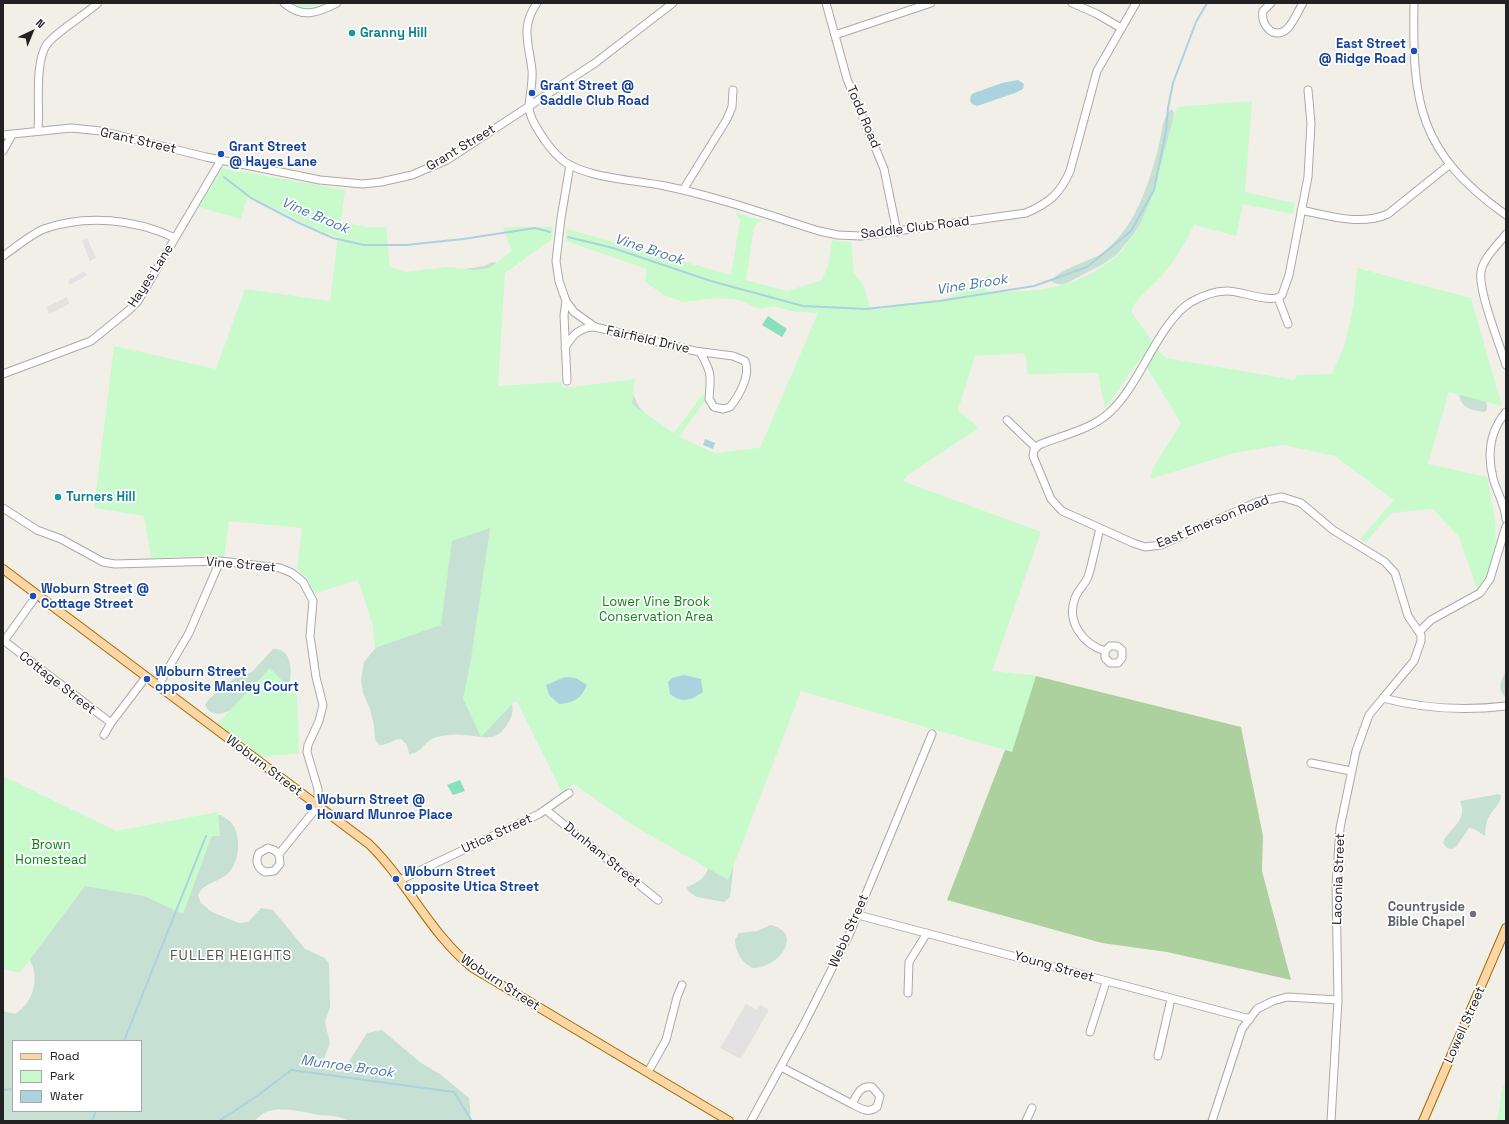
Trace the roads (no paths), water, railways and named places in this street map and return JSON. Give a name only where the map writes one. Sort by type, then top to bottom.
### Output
[{"type":"main road","name":"Woburn Street","points":[[3,569],[369,844],[382,857],[400,880],[441,938],[458,956],[473,968],[729,1121]]},
{"type":"main road","name":"Lowell Street","points":[[1423,1121],[1506,928]]},
{"type":"street","points":[[38,130],[38,93],[43,55],[48,44],[98,3]]},
{"type":"street","points":[[284,3],[293,10],[306,14],[337,3]]},
{"type":"street","points":[[529,106],[532,89],[532,70],[527,46],[526,25],[529,15],[536,3]]},
{"type":"street","name":"Grant Street","points":[[3,135],[12,135],[38,130],[71,128],[101,131],[222,160],[344,183],[363,184],[381,182],[405,177],[429,169],[447,160],[595,63],[673,3]]},
{"type":"street","name":"Todd Road","points":[[826,3],[854,97],[884,169],[897,232]]},
{"type":"street","points":[[835,35],[931,3]]},
{"type":"street","points":[[1072,3],[1097,14],[1121,28]]},
{"type":"street","name":"Saddle Club Road","points":[[529,106],[530,113],[551,148],[560,158],[581,171],[683,190],[819,231],[838,235],[861,236],[1026,213],[1042,206],[1064,186],[1070,171],[1097,71],[1136,3]]},
{"type":"street","points":[[1270,3],[1263,11],[1262,22],[1269,30],[1279,32],[1288,28],[1303,3]]},
{"type":"street","points":[[1414,3],[1415,72],[1423,116],[1432,138],[1449,165],[1477,193],[1506,214]]},
{"type":"street","points":[[683,190],[727,119],[732,107],[733,90]]},
{"type":"street","points":[[1007,420],[1036,448],[1099,421],[1110,412],[1172,321],[1190,303],[1212,293],[1226,291],[1272,299],[1278,298],[1283,293],[1289,275],[1302,210],[1310,159],[1311,123],[1308,90]]},
{"type":"street","points":[[3,151],[12,135]]},
{"type":"street","name":"Hayes Lane","points":[[3,374],[91,341],[114,324],[138,301],[222,160]]},
{"type":"street","points":[[567,381],[564,315],[566,301],[559,281],[556,261],[561,218],[570,165]]},
{"type":"street","points":[[1302,210],[1355,220],[1379,218],[1388,214],[1449,165]]},
{"type":"street","points":[[3,256],[42,230],[81,220],[123,222],[155,230],[175,238]]},
{"type":"street","points":[[1506,234],[1486,260],[1481,272],[1488,311],[1506,365]]},
{"type":"street","points":[[1278,298],[1288,324]]},
{"type":"street","name":"Fairfield Drive","points":[[566,301],[574,312],[595,327]]},
{"type":"street","name":"Fairfield Drive","points":[[565,348],[576,332],[587,327],[595,327],[700,352],[733,356],[745,361],[747,366],[746,375],[734,402],[730,407],[722,409],[714,407],[709,399],[711,377],[709,368],[700,352]]},
{"type":"street","points":[[1506,412],[1497,423],[1492,435],[1491,450],[1493,478],[1505,508],[1506,519]]},
{"type":"street","name":"East Emerson Road","points":[[1036,448],[1034,458],[1054,503],[1064,513],[1133,544],[1151,547],[1167,542],[1257,502],[1282,497],[1293,499],[1310,509],[1333,530],[1385,562],[1391,568],[1398,578],[1408,616],[1419,632]]},
{"type":"street","name":"Vine Street","points":[[3,508],[37,530],[61,539],[103,562],[115,564],[220,561],[280,568],[292,573],[303,582],[313,601],[310,636],[316,677],[324,705],[319,721],[308,745],[307,752],[320,797],[318,806]]},
{"type":"street","points":[[1506,526],[1490,579],[1480,593],[1431,620],[1419,632],[1421,641],[1414,661],[1383,698],[1412,706],[1431,708],[1484,709],[1506,706]]},
{"type":"street","points":[[1100,528],[1088,576],[1076,596],[1073,614],[1074,623],[1080,634],[1090,644],[1105,651]]},
{"type":"street","points":[[158,686],[189,633],[220,561]]},
{"type":"street","name":"Cottage Street","points":[[37,595],[3,641],[111,723]]},
{"type":"street","points":[[104,735],[111,723],[146,677]]},
{"type":"street","name":"Laconia Street","points":[[1330,1121],[1338,1000],[1336,886],[1338,845],[1351,770],[1356,751],[1369,715],[1383,698]]},
{"type":"street","name":"Webb Street","points":[[751,1121],[832,971],[858,915],[932,734]]},
{"type":"street","points":[[1311,763],[1351,770]]},
{"type":"street","name":"Utica Street","points":[[400,880],[546,810],[568,793]]},
{"type":"street","points":[[279,854],[318,806]]},
{"type":"street","name":"Dunham Street","points":[[546,810],[658,900]]},
{"type":"street","name":"Young Street","points":[[858,915],[1250,1019]]},
{"type":"street","points":[[908,993],[907,971],[909,962],[927,933]]},
{"type":"street","points":[[1090,1032],[1106,982]]},
{"type":"street","points":[[648,1072],[666,1040],[677,997],[682,985]]},
{"type":"street","points":[[1212,1121],[1240,1034],[1257,1009],[1273,1001],[1287,997],[1338,1000]]},
{"type":"street","points":[[1158,1056],[1171,999]]},
{"type":"street","points":[[781,1067],[852,1104]]},
{"type":"street","points":[[1026,1121],[1032,1108]]},
{"type":"water","points":[[1018,80],[1024,84],[1023,89],[1015,93],[977,106],[972,104],[970,101],[971,95],[974,93],[1002,83]]},
{"type":"water","points":[[705,439],[715,443],[713,449],[703,445]]},
{"type":"water","points":[[684,675],[701,679],[703,692],[687,700],[679,699],[670,694],[668,682],[672,678]]},
{"type":"water","points":[[565,677],[576,678],[587,685],[579,697],[568,703],[559,704],[549,695],[546,685]]},
{"type":"waterway","name":"Vine Brook","points":[[568,237],[613,248],[711,281],[803,306],[866,309],[939,301],[1034,286],[1087,267],[1131,231],[1154,190],[1166,131],[1168,108],[1173,83],[1196,22],[1207,3]]},
{"type":"waterway","name":"Vine Brook","points":[[224,177],[251,198],[297,222],[333,238],[364,245],[406,245],[463,239],[535,228],[550,232]]},
{"type":"waterway","points":[[124,1040],[206,836]]},
{"type":"waterway","name":"Munroe Brook","points":[[219,1121],[257,1096],[291,1070],[454,1092],[472,1121]]},
{"type":"waterway","points":[[3,1090],[12,1089]]},
{"type":"waterway","points":[[92,1121],[96,1112]]},
{"type":"place","name":"Granny Hill","points":[[352,33]]},
{"type":"place","name":"East Street @ Ridge Road","points":[[1414,51]]},
{"type":"place","name":"Grant Street @ Saddle Club Road","points":[[532,93]]},
{"type":"place","name":"Grant Street @ Hayes Lane","points":[[221,154]]},
{"type":"place","name":"Turners Hill","points":[[58,497]]},
{"type":"place","name":"Woburn Street @ Cottage Street","points":[[33,596]]},
{"type":"place","name":"Woburn Street opposite Manley Court","points":[[147,679]]},
{"type":"place","name":"Woburn Street @ Howard Munroe Place","points":[[309,807]]},
{"type":"place","name":"Woburn Street opposite Utica Street","points":[[396,879]]},
{"type":"place","name":"Countryside Bible Chapel","points":[[1473,914]]},
{"type":"district","name":"FULLER HEIGHTS","points":[[231,956]]},
{"type":"park label","name":"Lower Vine Brook Conservation Area","points":[[656,610]]},
{"type":"park label","name":"Brown Homestead","points":[[51,852]]}]
